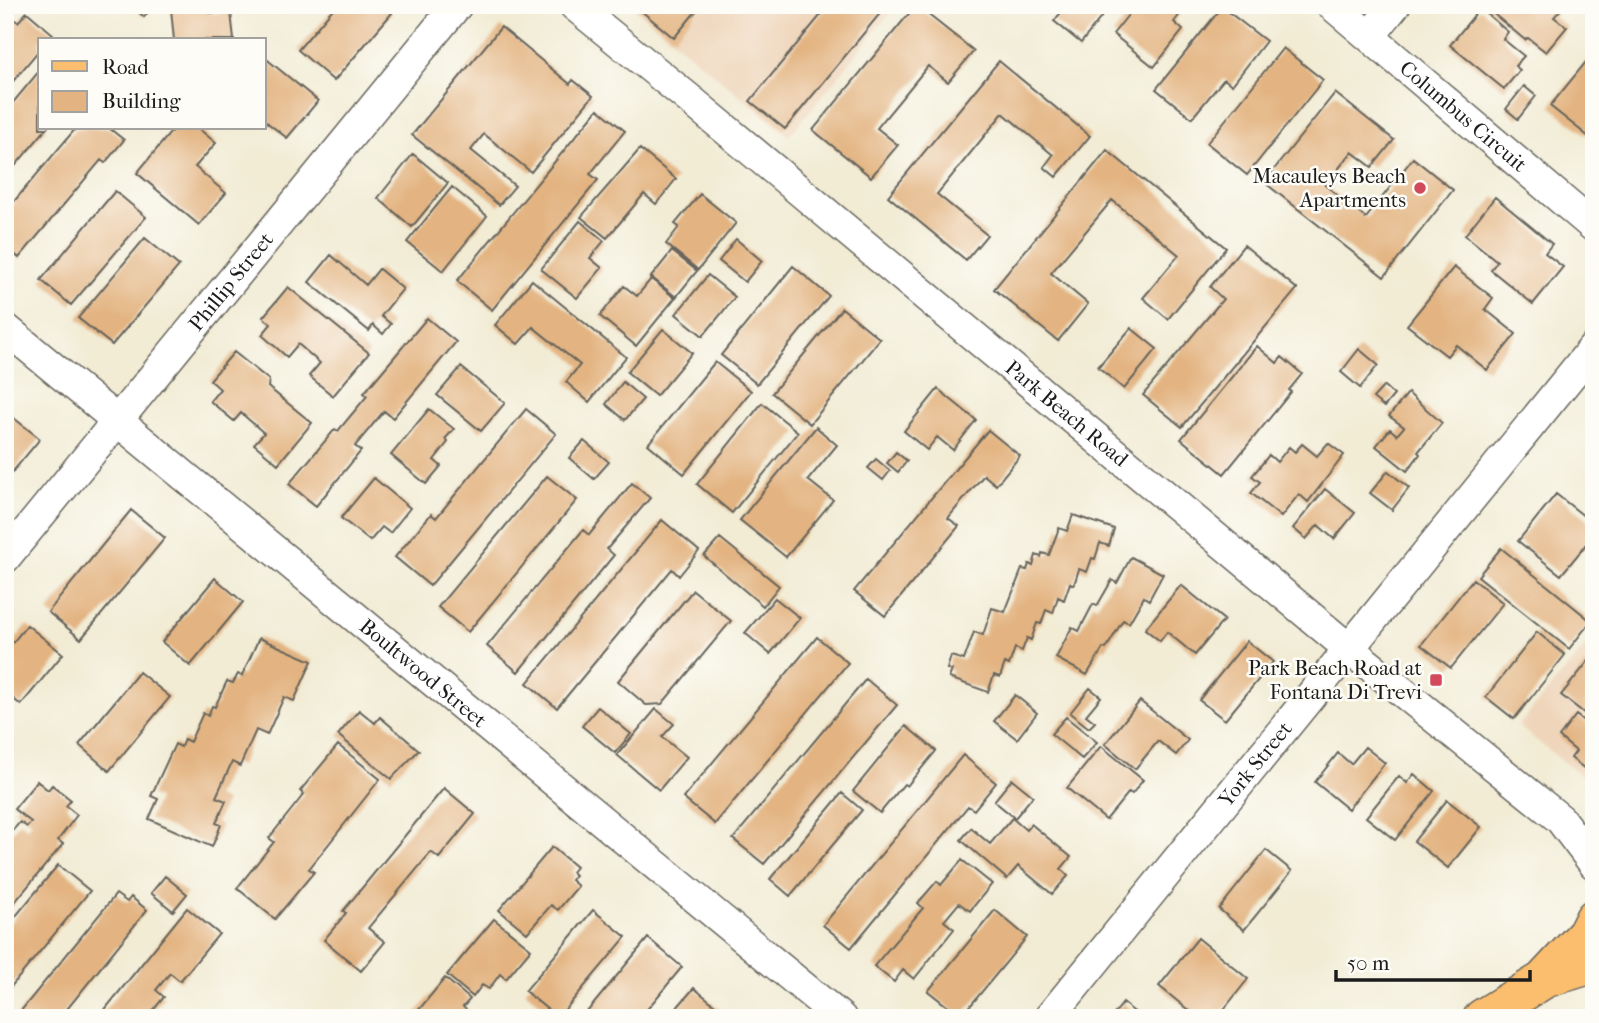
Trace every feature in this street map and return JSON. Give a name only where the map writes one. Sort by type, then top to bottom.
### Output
[{"type":"main road","points":[[1545,979],[1586,934],[1594,918]]},
{"type":"main road","points":[[1482,1018],[1545,979],[1594,964]]},
{"type":"street","name":"Phillip Street","points":[[5,558],[457,5]]},
{"type":"street","name":"Park Beach Road","points":[[574,5],[715,119],[1348,648],[1560,819],[1594,864]]},
{"type":"street","name":"Columbus Circuit","points":[[1332,5],[1594,227]]},
{"type":"street","points":[[1370,36],[1395,5]]},
{"type":"street","name":"Boultwood Street","points":[[5,328],[841,1018]]},
{"type":"street","name":"York Street","points":[[1049,1018],[1594,348]]},
{"type":"street","name":"Park Beach Road","points":[[1560,819],[1594,828]]},
{"type":"shaded area","points":[[630,5],[897,5],[789,136]]},
{"type":"shaded area","points":[[1594,636],[1594,786],[1518,726]]},
{"type":"building","points":[[131,5],[154,5],[144,17]]},
{"type":"building","points":[[175,5],[205,5],[203,8],[210,13],[231,12],[234,38],[174,38],[171,9]]},
{"type":"building","points":[[336,5],[383,5],[392,13],[334,81],[298,50]]},
{"type":"building","points":[[634,5],[701,5],[674,38]]},
{"type":"building","points":[[829,5],[887,5],[785,129],[750,101]]},
{"type":"building","points":[[916,5],[974,51],[948,82],[928,66],[877,128],[898,145],[871,177],[813,130]]},
{"type":"building","points":[[1067,5],[1109,7],[1081,43],[1054,21]]},
{"type":"building","points":[[1136,5],[1187,5],[1174,22],[1183,30],[1154,67],[1113,34]]},
{"type":"building","points":[[1483,5],[1559,5],[1562,8],[1554,17],[1567,27],[1546,52],[1528,38],[1525,40]]},
{"type":"building","points":[[1222,7],[1266,41],[1232,85],[1224,79],[1192,118],[1156,89]]},
{"type":"building","points":[[1480,8],[1508,32],[1503,39],[1524,56],[1515,66],[1520,70],[1504,89],[1450,45]]},
{"type":"building","points":[[27,12],[53,34],[50,38],[38,38],[38,51],[5,91],[5,26],[12,18],[18,22]]},
{"type":"building","points":[[501,27],[570,84],[573,80],[593,96],[531,172],[484,134],[471,150],[515,186],[499,205],[412,135]]},
{"type":"building","points":[[1283,48],[1323,80],[1247,175],[1207,143]]},
{"type":"building","points":[[1594,52],[1594,141],[1550,106]]},
{"type":"building","points":[[266,59],[318,101],[287,138],[266,122]]},
{"type":"building","points":[[999,61],[1090,136],[1056,177],[1044,167],[1053,155],[1003,113],[937,194],[987,235],[966,260],[888,196]]},
{"type":"building","points":[[38,72],[38,130],[45,130],[5,178],[7,134],[5,112]]},
{"type":"building","points":[[1524,86],[1536,96],[1518,119],[1506,109]]},
{"type":"building","name":"Macauleys Beach Apartments","points":[[1335,93],[1394,140],[1372,167],[1352,152],[1325,185],[1366,218],[1413,158],[1453,190],[1384,277],[1264,182]]},
{"type":"building","points":[[598,109],[625,131],[590,174],[598,180],[492,310],[457,281]]},
{"type":"building","points":[[74,130],[112,130],[124,140],[105,163],[101,160],[19,258],[5,246],[5,212]]},
{"type":"building","points":[[172,130],[200,130],[216,143],[195,167],[226,193],[199,225],[137,173]]},
{"type":"building","points":[[640,149],[676,179],[656,204],[644,194],[607,238],[581,217]]},
{"type":"building","points":[[1107,150],[1226,248],[1168,319],[1143,298],[1179,255],[1112,200],[1051,273],[1088,304],[1058,341],[994,289]]},
{"type":"building","points":[[413,154],[448,183],[412,227],[378,198]]},
{"type":"building","points":[[452,187],[487,216],[443,271],[407,242]]},
{"type":"building","points":[[115,191],[146,217],[71,305],[41,280]]},
{"type":"building","points":[[700,194],[736,223],[698,270],[666,244],[679,227],[675,224]]},
{"type":"building","points":[[1495,197],[1552,244],[1545,253],[1563,267],[1533,304],[1491,270],[1497,261],[1465,235]]},
{"type":"building","points":[[580,221],[604,241],[590,258],[602,268],[577,298],[541,269]]},
{"type":"building","points":[[145,238],[179,266],[112,345],[78,318]]},
{"type":"building","points":[[736,239],[762,261],[745,282],[719,261]]},
{"type":"building","points":[[1244,245],[1297,289],[1182,427],[1143,395],[1223,299],[1210,287]]},
{"type":"building","points":[[672,251],[697,271],[676,297],[651,277]]},
{"type":"building","points":[[331,255],[366,285],[379,269],[403,289],[381,316],[391,324],[383,334],[373,325],[369,331],[309,282]]},
{"type":"building","points":[[793,266],[829,296],[757,384],[721,355]]},
{"type":"building","points":[[1454,267],[1493,298],[1485,309],[1516,334],[1487,370],[1456,345],[1447,356],[1407,325]]},
{"type":"building","points":[[708,275],[735,297],[703,336],[676,314]]},
{"type":"building","points":[[651,279],[675,298],[636,346],[600,316],[624,286],[637,296]]},
{"type":"building","points":[[532,280],[626,357],[589,402],[566,382],[580,365],[533,327],[518,344],[495,325]]},
{"type":"building","points":[[288,287],[369,353],[333,396],[309,376],[320,363],[298,344],[287,357],[262,335],[271,324],[263,317]]},
{"type":"building","points":[[842,308],[880,339],[810,424],[772,393]]},
{"type":"building","points":[[427,318],[456,342],[393,418],[384,411],[355,446],[361,451],[316,506],[289,484],[335,429],[338,431],[367,396],[364,393]]},
{"type":"building","points":[[1131,328],[1157,349],[1124,389],[1098,367]]},
{"type":"building","points":[[663,329],[692,353],[656,396],[627,372]]},
{"type":"building","points":[[1257,346],[1277,363],[1282,357],[1302,374],[1289,390],[1291,392],[1224,474],[1181,439]]},
{"type":"building","points":[[1359,349],[1378,365],[1360,388],[1341,372]]},
{"type":"building","points":[[234,352],[269,380],[268,387],[312,423],[278,464],[254,444],[264,433],[241,413],[234,421],[210,401],[220,389],[210,380]]},
{"type":"building","points":[[715,362],[751,391],[684,474],[648,444]]},
{"type":"building","points":[[461,367],[505,403],[481,431],[437,395]]},
{"type":"building","points":[[623,382],[643,399],[625,420],[606,404]]},
{"type":"building","points":[[1384,386],[1394,395],[1384,407],[1373,398]]},
{"type":"building","points":[[938,389],[976,420],[953,450],[937,437],[927,450],[904,431]]},
{"type":"building","points":[[1408,393],[1442,423],[1418,452],[1420,454],[1407,471],[1376,446],[1390,429],[1397,435],[1404,427],[1389,416]]},
{"type":"building","points":[[762,403],[798,432],[732,513],[697,484]]},
{"type":"building","points":[[429,409],[454,429],[445,439],[448,442],[434,460],[441,466],[426,484],[391,455]]},
{"type":"building","points":[[526,409],[556,434],[430,586],[395,557],[431,514],[436,518]]},
{"type":"building","points":[[5,411],[40,439],[5,481]]},
{"type":"building","points":[[816,427],[837,445],[808,480],[833,500],[786,557],[740,520]]},
{"type":"building","points":[[988,430],[1020,456],[996,485],[984,475],[948,518],[959,526],[885,616],[854,591]]},
{"type":"building","points":[[584,441],[609,462],[594,479],[569,458]]},
{"type":"building","points":[[1328,443],[1344,455],[1308,502],[1299,494],[1281,517],[1251,493],[1260,482],[1252,476],[1269,455],[1277,462],[1289,447],[1295,452],[1302,444],[1317,456]]},
{"type":"building","points":[[896,452],[907,461],[898,472],[887,463]]},
{"type":"building","points":[[876,459],[890,471],[883,480],[868,468]]},
{"type":"building","points":[[1388,471],[1409,488],[1392,510],[1370,493]]},
{"type":"building","points":[[547,476],[577,500],[468,632],[438,607]]},
{"type":"building","points":[[374,478],[410,508],[390,533],[382,527],[370,541],[341,518]]},
{"type":"building","points":[[632,483],[650,498],[607,549],[614,555],[518,672],[487,646],[583,530],[589,535]]},
{"type":"building","points":[[1325,489],[1355,513],[1334,539],[1318,525],[1306,539],[1293,528]]},
{"type":"building","points":[[1556,494],[1594,524],[1594,535],[1561,575],[1518,541]]},
{"type":"building","points":[[131,510],[165,538],[81,639],[48,612]]},
{"type":"building","points":[[1073,515],[1114,529],[1109,546],[1100,543],[1087,572],[1079,569],[1074,585],[1070,583],[1064,600],[1058,597],[1053,613],[1046,610],[1041,624],[1037,623],[1031,640],[1027,638],[1022,651],[1015,648],[1009,665],[1005,663],[1000,677],[994,675],[988,692],[949,678],[952,670],[947,669],[951,656],[964,660],[974,632],[983,635],[992,608],[1005,612],[1022,569],[1027,570],[1029,564],[1033,566],[1036,555],[1049,555],[1059,528],[1067,531]]},
{"type":"building","points":[[662,520],[699,551],[679,576],[672,569],[557,708],[527,683]]},
{"type":"building","points":[[720,538],[779,586],[763,606],[704,556]]},
{"type":"building","points":[[1501,548],[1591,621],[1569,649],[1478,576]]},
{"type":"building","points":[[1131,557],[1163,574],[1149,600],[1144,597],[1129,623],[1123,620],[1087,675],[1056,658],[1072,627],[1079,631],[1093,604],[1097,606],[1112,580],[1117,583]]},
{"type":"building","points":[[215,578],[243,602],[190,666],[162,642]]},
{"type":"building","points":[[1473,579],[1503,603],[1451,668],[1421,645]]},
{"type":"building","points":[[1181,585],[1224,620],[1195,655],[1167,632],[1160,641],[1145,629]]},
{"type":"building","points":[[693,590],[731,621],[662,704],[646,705],[618,681]]},
{"type":"building","points":[[775,598],[800,618],[770,654],[745,633]]},
{"type":"building","points":[[27,625],[63,654],[21,705],[5,692],[5,652]]},
{"type":"building","points":[[1537,632],[1565,655],[1514,719],[1486,697]]},
{"type":"building","points":[[817,637],[848,663],[715,824],[683,798]]},
{"type":"building","points":[[259,638],[312,661],[294,701],[284,697],[267,735],[256,730],[240,766],[232,762],[216,797],[226,801],[216,823],[221,825],[212,847],[149,819],[158,799],[151,796],[175,744],[181,747],[184,739],[190,742],[203,713],[208,716],[212,706],[215,707],[227,681],[233,683],[238,674],[242,676]]},
{"type":"building","points":[[1247,641],[1273,662],[1225,720],[1199,700]]},
{"type":"building","points":[[1594,654],[1594,701],[1584,713],[1561,695]]},
{"type":"building","points":[[139,672],[170,697],[109,771],[79,745]]},
{"type":"building","points":[[866,679],[897,705],[764,864],[733,839]]},
{"type":"building","points":[[1090,688],[1101,697],[1086,715],[1095,722],[1089,728],[1070,713]]},
{"type":"building","points":[[1015,695],[1037,713],[1017,739],[994,721]]},
{"type":"building","points":[[1140,701],[1188,740],[1176,755],[1158,741],[1135,769],[1105,744]]},
{"type":"building","points":[[598,707],[631,734],[615,753],[582,726]]},
{"type":"building","points":[[656,709],[674,724],[662,737],[687,757],[659,790],[617,755]]},
{"type":"building","points":[[359,710],[375,723],[380,717],[419,750],[391,779],[338,735]]},
{"type":"building","points":[[1576,715],[1594,729],[1594,776],[1571,758],[1576,751],[1559,737]]},
{"type":"building","points":[[1066,717],[1097,742],[1082,759],[1051,734]]},
{"type":"building","points":[[906,726],[936,751],[880,813],[853,791]]},
{"type":"building","points":[[338,745],[380,779],[309,869],[314,872],[275,919],[237,888],[274,842],[269,838],[304,794],[300,791]]},
{"type":"building","points":[[1101,746],[1143,780],[1132,794],[1129,792],[1106,820],[1067,788]]},
{"type":"building","points":[[1365,747],[1385,763],[1348,809],[1315,782],[1338,753],[1351,764]]},
{"type":"building","points":[[963,755],[996,783],[974,810],[968,806],[851,948],[823,925]]},
{"type":"building","points":[[1414,774],[1434,791],[1395,840],[1366,817],[1399,776],[1407,783]]},
{"type":"building","points":[[1012,779],[1033,796],[1015,818],[994,801]]},
{"type":"building","points":[[37,781],[48,790],[52,785],[71,800],[66,806],[77,815],[58,840],[63,844],[5,914],[5,839],[20,822],[27,827],[31,822],[14,809]]},
{"type":"building","points":[[444,788],[475,814],[439,858],[431,852],[368,928],[385,942],[361,971],[324,940],[346,913],[343,911]]},
{"type":"building","points":[[842,793],[862,810],[790,896],[770,879]]},
{"type":"building","points":[[1447,800],[1481,827],[1448,868],[1414,841]]},
{"type":"building","points":[[1012,818],[1026,830],[1031,824],[1071,857],[1061,869],[1068,876],[1052,894],[1018,866],[1007,879],[961,840],[971,828],[990,844]]},
{"type":"building","points":[[552,847],[576,867],[571,880],[578,886],[558,910],[551,905],[527,933],[499,910]]},
{"type":"building","points":[[1266,850],[1292,871],[1244,930],[1219,909]]},
{"type":"building","points":[[962,860],[992,884],[970,911],[959,903],[944,921],[954,929],[914,979],[903,970],[894,982],[874,966],[923,908],[918,903],[937,881],[941,885]]},
{"type":"building","points":[[58,865],[90,891],[5,994],[5,929]]},
{"type":"building","points":[[165,876],[187,894],[173,911],[151,893]]},
{"type":"building","points":[[116,894],[127,902],[131,897],[147,910],[60,1018],[15,1018]]},
{"type":"building","points":[[187,908],[219,934],[180,981],[170,973],[156,990],[164,997],[147,1018],[98,1018]]},
{"type":"building","points":[[593,910],[626,937],[558,1018],[525,991]]},
{"type":"building","points":[[995,910],[1027,937],[961,1017],[928,991]]},
{"type":"building","points":[[494,919],[531,949],[506,979],[500,974],[489,989],[482,985],[473,997],[447,975]]},
{"type":"building","points":[[648,938],[682,967],[640,1018],[582,1018]]},
{"type":"building","points":[[1198,938],[1248,979],[1217,1018],[1198,1018],[1159,986]]},
{"type":"building","points":[[445,978],[470,999],[463,1007],[470,1013],[466,1018],[412,1018]]},
{"type":"building","points":[[694,988],[721,1010],[715,1018],[668,1018]]},
{"type":"building","points":[[1123,1003],[1142,1018],[1111,1018]]},
{"type":"place","name":"Macauleys Beach Apartments","points":[[1420,188]]},
{"type":"place","name":"Park Beach Road at Fontana Di Trevi","points":[[1436,680]]}]
